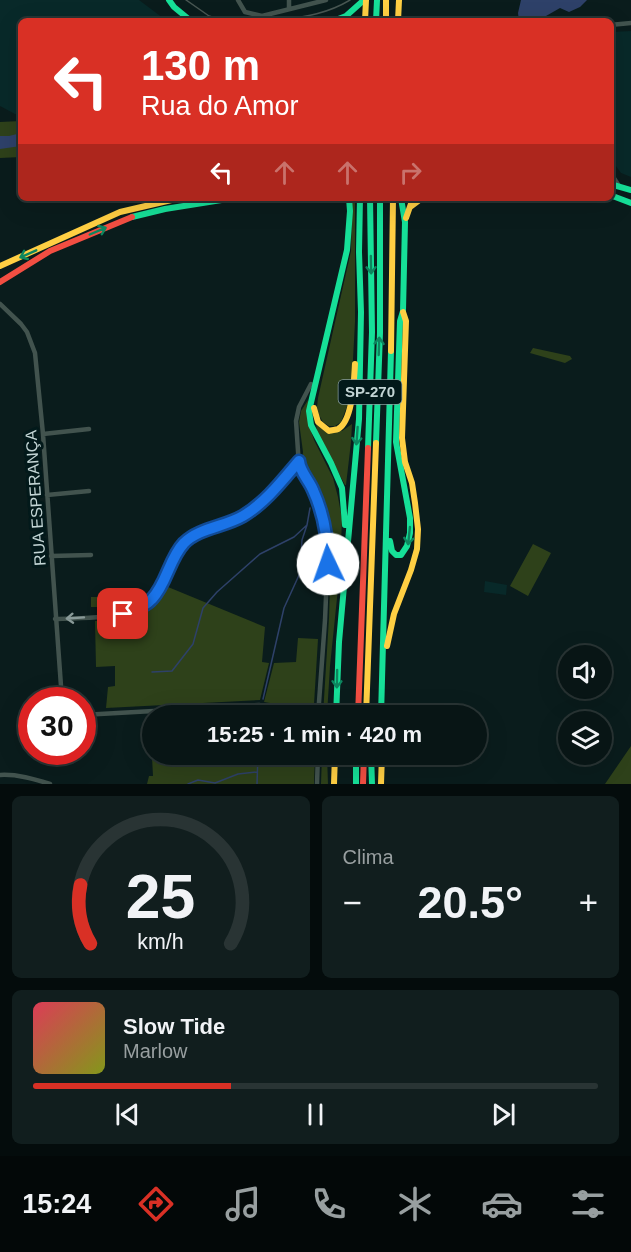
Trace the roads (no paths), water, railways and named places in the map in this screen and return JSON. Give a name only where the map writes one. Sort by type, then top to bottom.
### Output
[{"type":"main road","points":[[169,0],[187,18]]},
{"type":"main road","points":[[365,0],[365,18]]},
{"type":"main road","points":[[341,18],[365,0]]},
{"type":"main road","points":[[376,18],[377,0]]},
{"type":"main road","points":[[386,0],[386,18]]},
{"type":"main road","points":[[398,18],[399,0]]},
{"type":"main road","points":[[614,184],[631,190]]},
{"type":"main road","points":[[614,196],[631,203]]},
{"type":"main road","points":[[0,266],[120,212],[167,201]]},
{"type":"main road","points":[[0,283],[50,251],[126,219],[165,209],[215,201]]},
{"type":"main road","points":[[344,201],[350,212]]},
{"type":"main road","points":[[345,578],[345,514],[342,488],[311,425],[309,411],[347,250],[350,201]]},
{"type":"main road","name":"SP-270","points":[[336,705],[337,667],[358,418],[361,312],[360,201]]},
{"type":"main road","name":"SP-270","points":[[359,705],[372,332],[370,201]]},
{"type":"main road","name":"SP-270","points":[[381,705],[393,201]]},
{"type":"main road","points":[[388,462],[390,541],[392,551],[396,555],[401,555],[406,551],[408,544],[410,520],[407,492],[396,442],[400,321],[403,311],[405,222],[402,201]]},
{"type":"main road","points":[[405,222],[412,201]]},
{"type":"main road","points":[[409,208],[418,201]]},
{"type":"main road","name":"SP-270","points":[[368,705],[380,333],[380,202]]},
{"type":"main road","points":[[381,676],[394,614],[417,549],[416,503],[403,450],[406,321],[403,311]]},
{"type":"main road","points":[[317,375],[314,406],[316,418],[321,426],[329,431],[338,429],[349,412],[361,312]]},
{"type":"main road","points":[[334,784],[335,765]]},
{"type":"main road","points":[[356,765],[356,784]]},
{"type":"main road","points":[[363,784],[364,765]]},
{"type":"main road","points":[[371,765],[372,784]]},
{"type":"main road","points":[[381,784],[382,765]]},
{"type":"street","points":[[238,0],[245,12],[262,16],[326,0]]},
{"type":"street","points":[[289,0],[289,9]]},
{"type":"street","points":[[614,25],[631,23]]},
{"type":"street","points":[[614,178],[619,186]]},
{"type":"street","name":"RUA ESPERANÇA","points":[[1,305],[27,332],[35,353],[61,687]]},
{"type":"street","points":[[319,365],[308,393],[299,407],[296,421],[299,461],[313,489],[321,513],[328,550],[319,705]]},
{"type":"street","points":[[43,434],[89,429]]},
{"type":"street","points":[[56,619],[123,614],[151,600],[160,588],[178,549],[185,541],[196,534],[243,516],[261,502],[299,461]]},
{"type":"street","points":[[47,495],[89,491]]},
{"type":"street","points":[[51,556],[91,555]]},
{"type":"street","points":[[96,714],[142,712]]},
{"type":"street","points":[[317,784],[318,765]]},
{"type":"street","points":[[0,775],[27,777],[50,784]]},
{"type":"water","points":[[521,0],[587,0],[580,7],[569,12],[560,8],[544,18],[519,18]]},
{"type":"water","points":[[18,134],[18,146],[0,149],[0,136]]},
{"type":"waterway","points":[[263,699],[284,608],[300,573],[302,540],[310,508]]},
{"type":"waterway","points":[[152,672],[172,671],[193,644],[203,608],[217,592],[260,554],[294,537],[307,525]]},
{"type":"waterway","points":[[257,784],[258,765]]},
{"type":"waterway","points":[[188,784],[198,780],[215,783],[238,774],[257,772]]},
{"type":"railway","points":[[186,0],[215,18]]},
{"type":"railway","points":[[294,18],[324,12],[350,0]]}]
